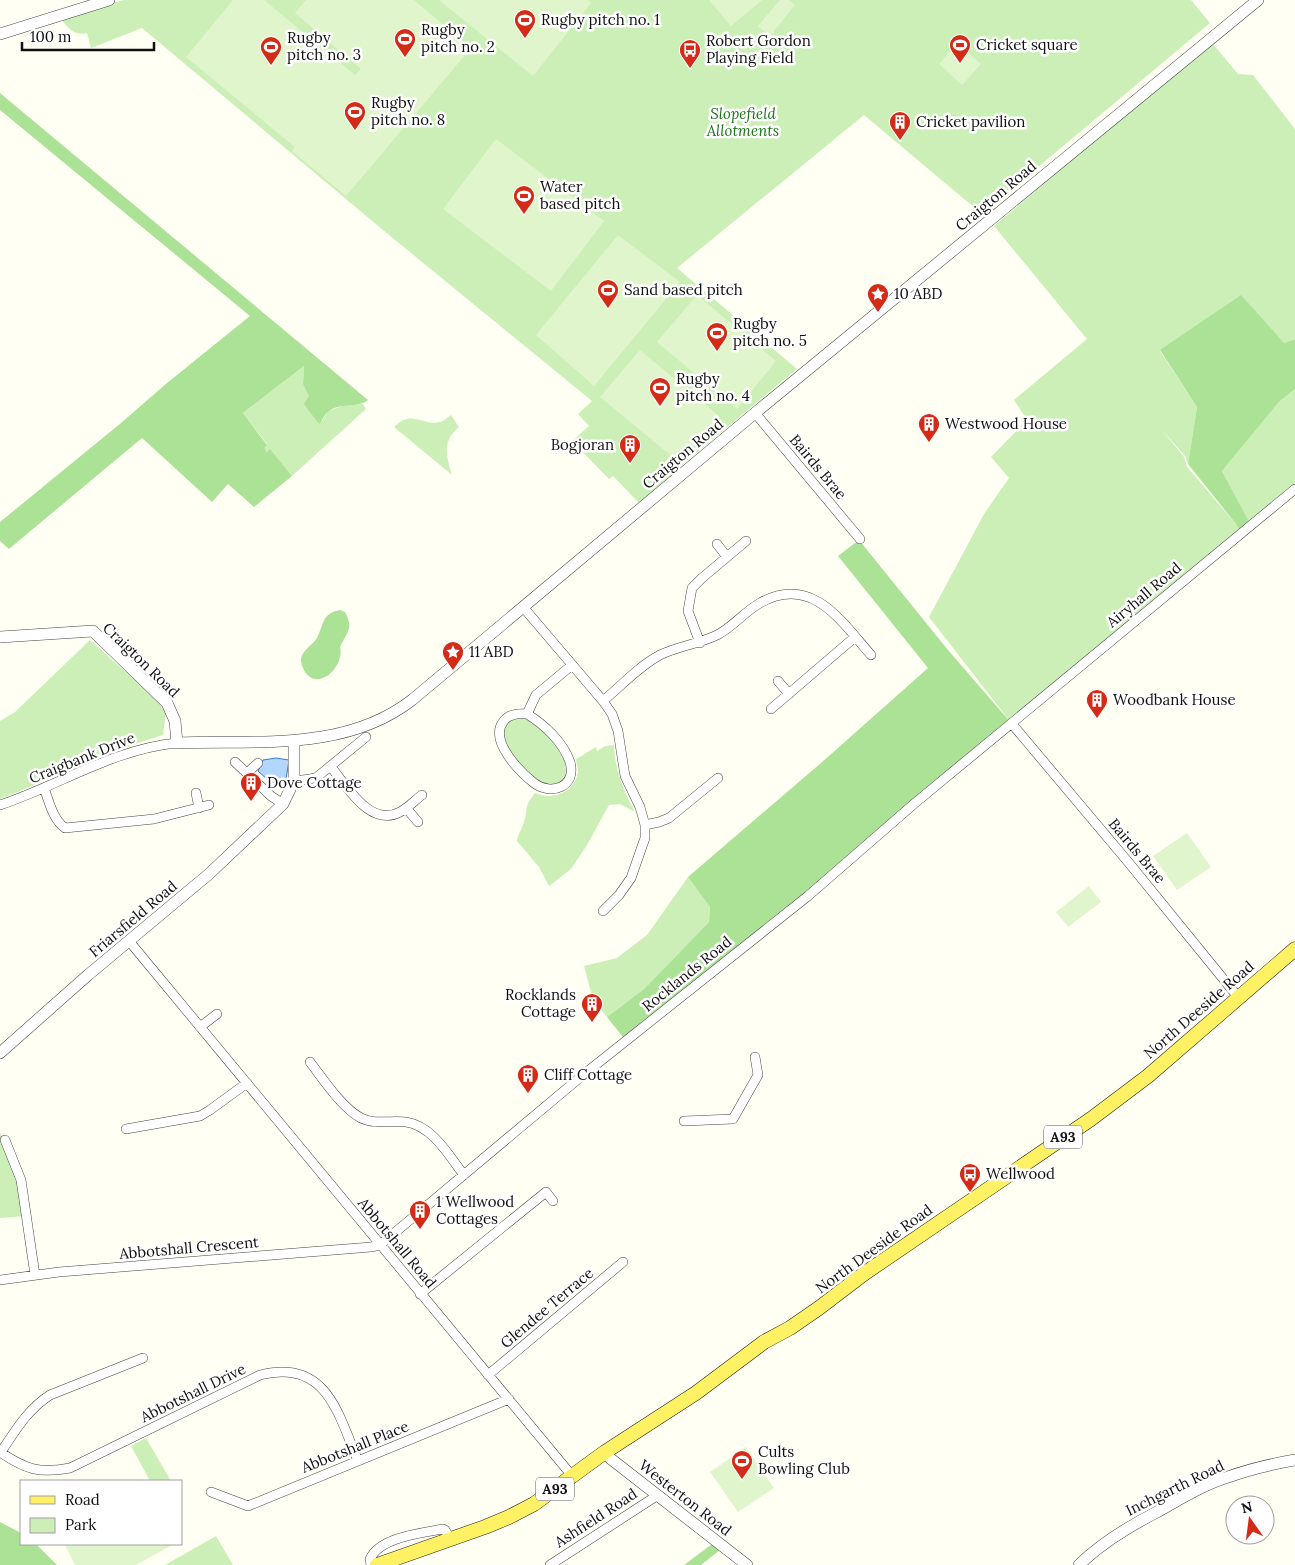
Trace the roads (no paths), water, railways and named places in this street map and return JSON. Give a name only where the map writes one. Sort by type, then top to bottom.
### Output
[{"type":"main road","name":"North Deeside Road","points":[[378,1565],[509,1518],[534,1504],[606,1452],[696,1393],[764,1342],[790,1328],[865,1273],[1090,1119],[1148,1076],[1295,949]]},
{"type":"street","points":[[0,34],[109,0]]},
{"type":"street","name":"Craigton Road","points":[[0,637],[93,631],[167,703],[175,721],[177,743],[294,741],[323,737],[389,716],[403,707],[755,413],[1258,0]]},
{"type":"street","name":"Bairds Brae","points":[[755,413],[860,538]]},
{"type":"street","name":"Airyhall Road","points":[[1012,724],[1295,489]]},
{"type":"street","points":[[700,642],[688,611],[692,588],[746,541]]},
{"type":"street","points":[[717,544],[727,557]]},
{"type":"street","points":[[603,700],[652,660],[669,651],[700,642],[718,634],[758,604],[770,598],[783,595],[803,594],[823,603],[838,616],[871,655]]},
{"type":"street","points":[[523,608],[603,700],[612,714],[618,731],[625,776],[640,807],[645,824],[643,845],[631,878],[619,895],[603,911]]},
{"type":"street","points":[[771,710],[855,637]]},
{"type":"street","points":[[527,714],[536,695],[572,665]]},
{"type":"street","points":[[778,681],[789,694]]},
{"type":"street","points":[[527,714],[550,731],[566,753],[571,769],[567,783],[554,790],[546,790],[525,776],[504,749],[500,726],[504,720],[513,715],[527,714]]},
{"type":"street","name":"Bairds Brae","points":[[1012,724],[1129,862],[1238,997]]},
{"type":"street","name":"Rocklands Road","points":[[380,1245],[583,1075],[808,896],[915,803],[1012,724]]},
{"type":"street","points":[[294,780],[310,780],[331,767],[366,737]]},
{"type":"street","points":[[236,762],[271,796],[283,804],[294,780],[294,741]]},
{"type":"street","name":"Craigbank Drive","points":[[0,805],[140,748],[177,743]]},
{"type":"street","points":[[247,773],[258,762]]},
{"type":"street","points":[[331,767],[361,803],[370,811],[380,815],[401,812],[422,795]]},
{"type":"street","points":[[645,824],[669,818],[718,778]]},
{"type":"street","points":[[44,788],[59,824],[65,828],[154,819],[209,805]]},
{"type":"street","points":[[196,793],[199,808]]},
{"type":"street","name":"Friarsfield Road","points":[[0,1054],[88,975],[210,874],[283,804]]},
{"type":"street","points":[[406,808],[418,822]]},
{"type":"street","name":"Abbotshall Road","points":[[130,942],[573,1477]]},
{"type":"street","points":[[200,1027],[217,1014]]},
{"type":"street","points":[[684,1122],[733,1118],[758,1075],[755,1057]]},
{"type":"street","points":[[310,1062],[347,1108],[362,1118],[385,1123],[406,1122],[422,1128],[435,1138],[464,1175]]},
{"type":"street","points":[[126,1130],[200,1116],[247,1084]]},
{"type":"street","points":[[5,1140],[22,1180],[35,1275]]},
{"type":"street","points":[[420,1294],[546,1192],[553,1201]]},
{"type":"street","name":"Abbotshall Crescent","points":[[0,1280],[35,1275],[380,1245]]},
{"type":"street","name":"Glendee Terrace","points":[[488,1375],[623,1262]]},
{"type":"street","points":[[0,1452],[25,1416],[36,1404],[50,1395],[143,1358]]},
{"type":"street","name":"Abbotshall Drive","points":[[0,1452],[16,1463],[41,1471],[56,1471],[70,1468],[260,1375],[275,1371],[289,1371],[306,1376],[321,1385],[331,1398],[358,1461]]},
{"type":"street","name":"Abbotshall Place","points":[[211,1492],[248,1506],[509,1399]]},
{"type":"street","name":"Westerton Road","points":[[606,1452],[611,1459],[747,1565]]},
{"type":"street","name":"Inchgarth Road","points":[[1079,1565],[1090,1554],[1131,1525],[1194,1492],[1233,1475],[1295,1460]]},
{"type":"street","name":"Ashfield Road","points":[[550,1565],[658,1495]]},
{"type":"street","points":[[371,1565],[370,1559],[374,1552],[403,1537],[443,1529],[450,1539]]},
{"type":"water","points":[[276,758],[289,760],[285,786],[269,781],[258,771],[263,760]]},
{"type":"place","name":"Rugby pitch no. 1","points":[[525,39]]},
{"type":"place","name":"Rugby pitch no. 2","points":[[405,58]]},
{"type":"place","name":"Cricket square","points":[[960,64]]},
{"type":"place","name":"Rugby pitch no. 3","points":[[271,66]]},
{"type":"place","name":"Robert Gordon Playing Field","points":[[690,69]]},
{"type":"place","name":"Rugby pitch no. 8","points":[[355,131]]},
{"type":"place","name":"Cricket pavilion","points":[[900,141]]},
{"type":"place","name":"Water based pitch","points":[[524,215]]},
{"type":"place","name":"Sand based pitch","points":[[608,309]]},
{"type":"place","name":"10 ABD","points":[[878,313]]},
{"type":"place","name":"Rugby pitch no. 5","points":[[717,352]]},
{"type":"place","name":"Rugby pitch no. 4","points":[[660,407]]},
{"type":"place","name":"Westwood House","points":[[929,443]]},
{"type":"place","name":"Bogjoran","points":[[630,464]]},
{"type":"place","name":"11 ABD","points":[[453,671]]},
{"type":"place","name":"Woodbank House","points":[[1097,719]]},
{"type":"place","name":"Dove Cottage","points":[[251,802]]},
{"type":"place","name":"Rocklands Cottage","points":[[592,1023]]},
{"type":"place","name":"Cliff Cottage","points":[[528,1094]]},
{"type":"place","name":"Wellwood","points":[[970,1193]]},
{"type":"place","name":"1 Wellwood Cottages","points":[[420,1230]]},
{"type":"place","name":"Cults Bowling Club","points":[[742,1480]]},
{"type":"park label","name":"Slopefield Allotments","points":[[743,122]]}]
